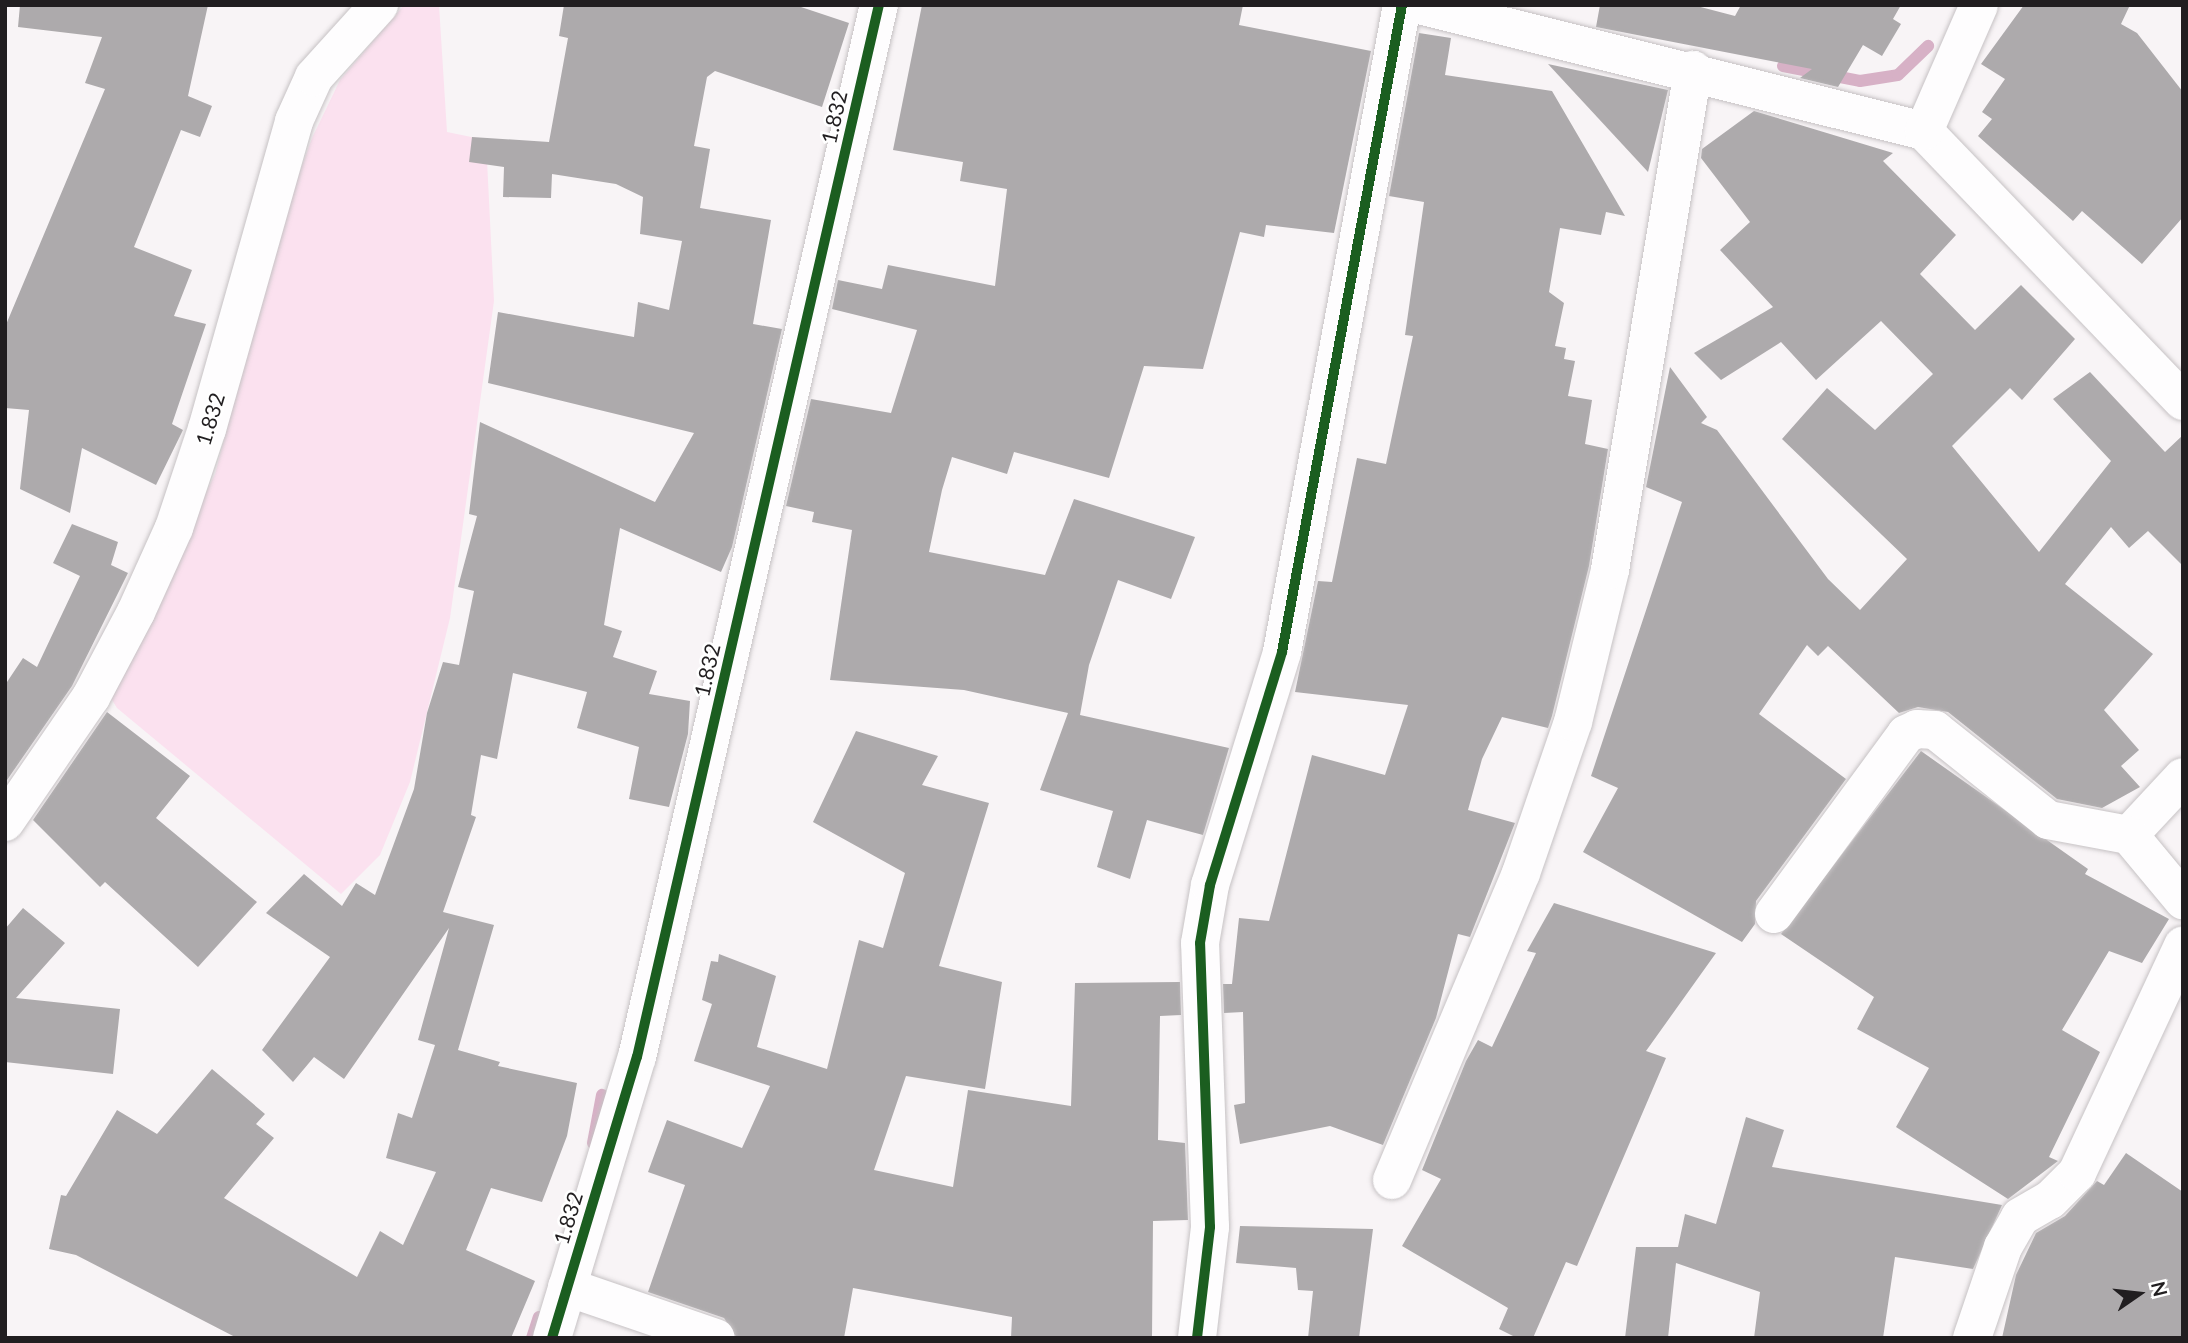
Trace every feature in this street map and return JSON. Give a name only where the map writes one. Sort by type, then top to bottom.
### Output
[{"type":"street","name":"1.832","points":[[5,822],[91,697],[141,600],[207,429],[294,121],[314,77],[379,5]]},
{"type":"street","name":"1.832","points":[[552,1338],[640,1044],[879,5]]},
{"type":"street","points":[[1197,1338],[1210,1227],[1200,943],[1210,885],[1282,652],[1402,5]]},
{"type":"street","points":[[1419,5],[1693,70],[1924,131],[2183,401]]},
{"type":"street","points":[[1924,131],[1979,5]]},
{"type":"street","points":[[1392,1180],[1521,873],[1573,722],[1610,570],[1693,70]]},
{"type":"street","points":[[1774,914],[1906,734],[1917,729],[1935,730],[2048,820],[2129,835],[2183,900]]},
{"type":"street","points":[[2129,835],[2183,777]]},
{"type":"street","points":[[1972,1338],[2003,1247],[2020,1217],[2077,1173],[2183,946]]},
{"type":"street","points":[[567,1287],[716,1338]]},
{"type":"shaded area","points":[[404,5],[439,5],[447,132],[486,140],[494,301],[450,618],[410,782],[380,855],[341,894],[117,708],[108,693],[215,474],[281,224],[312,138],[340,80]]},
{"type":"building","points":[[20,5],[208,5],[188,96],[212,106],[200,137],[181,130],[134,247],[192,270],[174,316],[206,324],[172,424],[183,430],[156,485],[82,448],[70,513],[20,489],[29,410],[5,408],[5,327],[105,89],[85,83],[102,37],[18,27]]},
{"type":"building","points":[[564,5],[795,5],[849,23],[822,107],[715,71],[707,77],[694,146],[710,149],[700,208],[771,220],[753,324],[782,329],[732,547],[721,572],[620,528],[604,625],[622,631],[613,657],[657,671],[649,694],[690,701],[688,734],[669,807],[629,799],[639,747],[577,728],[587,692],[513,673],[497,759],[481,755],[471,815],[476,817],[443,912],[494,925],[458,1050],[500,1062],[498,1066],[577,1083],[567,1136],[542,1202],[491,1188],[466,1250],[535,1281],[511,1338],[237,1338],[76,1255],[49,1249],[61,1195],[66,1196],[117,1110],[157,1134],[212,1069],[265,1114],[256,1124],[274,1138],[224,1198],[357,1277],[380,1231],[403,1245],[436,1172],[386,1158],[398,1113],[412,1118],[435,1045],[418,1040],[449,928],[344,1079],[314,1057],[293,1082],[262,1050],[330,957],[266,913],[304,874],[342,906],[356,883],[375,895],[414,789],[427,713],[443,662],[459,665],[474,591],[458,587],[477,516],[469,514],[480,422],[655,502],[694,433],[488,383],[498,312],[634,337],[638,302],[669,310],[682,241],[640,234],[643,197],[616,184],[552,174],[551,198],[503,197],[504,167],[469,162],[472,137],[549,142],[568,38],[559,36]]},
{"type":"building","points":[[922,5],[1243,5],[1239,25],[1371,51],[1334,233],[1266,225],[1264,237],[1240,232],[1203,369],[1144,366],[1109,478],[1014,452],[1007,474],[952,457],[942,490],[929,552],[1045,575],[1074,499],[1195,537],[1171,599],[1118,580],[1089,665],[1080,715],[1229,748],[1203,835],[1147,820],[1130,879],[1097,867],[1113,811],[1040,790],[1068,713],[964,690],[830,680],[852,530],[812,522],[814,512],[786,506],[811,399],[891,413],[917,330],[832,309],[838,280],[882,289],[888,265],[995,286],[1007,189],[960,181],[963,162],[893,150]]},
{"type":"building","points":[[1600,5],[1693,5],[1735,16],[1741,5],[1901,5],[1893,19],[1901,24],[1882,56],[1863,45],[1838,87],[1800,78],[1812,69],[1596,27]]},
{"type":"building","points":[[2024,5],[2130,5],[2121,24],[2137,33],[2183,92],[2183,217],[2142,264],[2082,211],[2073,221],[1978,136],[1992,119],[1982,112],[2005,79],[1981,64]]},
{"type":"building","points":[[1419,33],[1451,38],[1445,75],[1552,91],[1625,216],[1606,212],[1601,235],[1560,228],[1549,292],[1564,303],[1555,346],[1566,348],[1564,359],[1575,361],[1568,396],[1592,400],[1585,444],[1608,449],[1589,566],[1552,716],[1548,728],[1502,717],[1482,759],[1468,810],[1515,823],[1470,937],[1458,934],[1436,1018],[1383,1145],[1330,1126],[1240,1144],[1234,1105],[1245,1103],[1243,1012],[1224,1013],[1223,984],[1232,984],[1239,918],[1269,921],[1312,755],[1385,775],[1408,705],[1295,692],[1318,581],[1332,582],[1357,458],[1386,464],[1413,336],[1405,335],[1424,202],[1389,196]]},
{"type":"building","points":[[1548,64],[1668,90],[1648,172]]},
{"type":"building","points":[[1754,111],[1893,153],[1883,161],[1956,235],[1920,274],[1975,330],[2021,285],[2075,339],[2022,400],[2010,388],[1952,446],[2039,552],[2111,461],[2053,399],[2090,372],[2165,452],[2183,435],[2183,566],[2148,531],[2129,548],[2111,527],[2065,584],[2153,654],[2104,710],[2139,750],[2121,766],[2140,787],[2102,808],[2057,799],[1948,712],[1918,707],[1899,713],[1828,646],[1818,656],[1807,645],[1759,714],[1846,779],[1756,901],[1755,924],[1742,942],[1583,852],[1618,788],[1591,776],[1682,502],[1646,487],[1670,367],[1707,417],[1701,423],[1717,430],[1828,579],[1860,610],[1907,559],[1782,439],[1827,388],[1875,430],[1933,374],[1881,321],[1816,380],[1781,342],[1721,380],[1694,353],[1773,307],[1720,250],[1750,222],[1701,158],[1702,149]]},
{"type":"building","points":[[72,524],[118,542],[111,565],[128,573],[72,686],[5,783],[5,685],[23,658],[37,667],[80,576],[53,563]]},
{"type":"building","points":[[107,712],[190,776],[156,818],[257,902],[198,967],[105,882],[100,887],[33,820]]},
{"type":"building","points":[[856,731],[938,756],[922,785],[989,803],[939,966],[1002,982],[985,1089],[906,1076],[874,1170],[953,1187],[968,1090],[1071,1106],[1075,983],[1180,982],[1181,1015],[1160,1016],[1158,1140],[1185,1143],[1188,1220],[1153,1221],[1152,1338],[1011,1338],[1012,1317],[853,1288],[844,1338],[737,1338],[724,1318],[648,1292],[685,1185],[648,1172],[667,1120],[742,1148],[770,1086],[694,1061],[712,1004],[702,1000],[711,961],[718,962],[719,954],[776,976],[757,1047],[827,1069],[859,940],[883,948],[905,873],[813,822]]},
{"type":"building","points":[[1921,751],[2088,869],[2085,874],[2169,919],[2142,963],[2109,951],[2062,1030],[2100,1052],[2049,1157],[2058,1161],[2008,1199],[1896,1127],[1929,1068],[1857,1029],[1874,997],[1781,934]]},
{"type":"building","points":[[1554,903],[1716,953],[1646,1051],[1666,1058],[1577,1266],[1566,1262],[1533,1338],[1517,1338],[1499,1329],[1508,1308],[1402,1246],[1441,1179],[1422,1170],[1466,1061],[1478,1040],[1492,1047],[1536,953],[1527,951]]},
{"type":"building","points":[[23,908],[65,943],[16,998],[120,1009],[113,1074],[5,1062],[5,929]]},
{"type":"building","points":[[1746,1117],[1784,1130],[1772,1167],[2002,1205],[1973,1269],[1895,1257],[1883,1338],[1754,1338],[1760,1292],[1676,1263],[1668,1338],[1625,1338],[1636,1247],[1678,1247],[1685,1214],[1716,1224]]},
{"type":"building","points":[[2126,1153],[2183,1192],[2183,1338],[2002,1338],[2016,1275],[2036,1233],[2065,1216],[2097,1181],[2104,1185]]},
{"type":"building","points":[[1240,1226],[1373,1229],[1359,1338],[1308,1338],[1313,1291],[1298,1290],[1296,1268],[1236,1263]]},
{"type":"waterway","points":[[1783,66],[1860,81],[1898,75],[1928,46]]},
{"type":"waterway","points":[[593,1143],[602,1095]]},
{"type":"waterway","points":[[532,1338],[539,1317]]},
{"type":"cycle path","points":[[552,1338],[637,1057],[879,5]]},
{"type":"cycle path","points":[[1197,1338],[1210,1227],[1200,943],[1210,885],[1282,652],[1402,5]]}]
